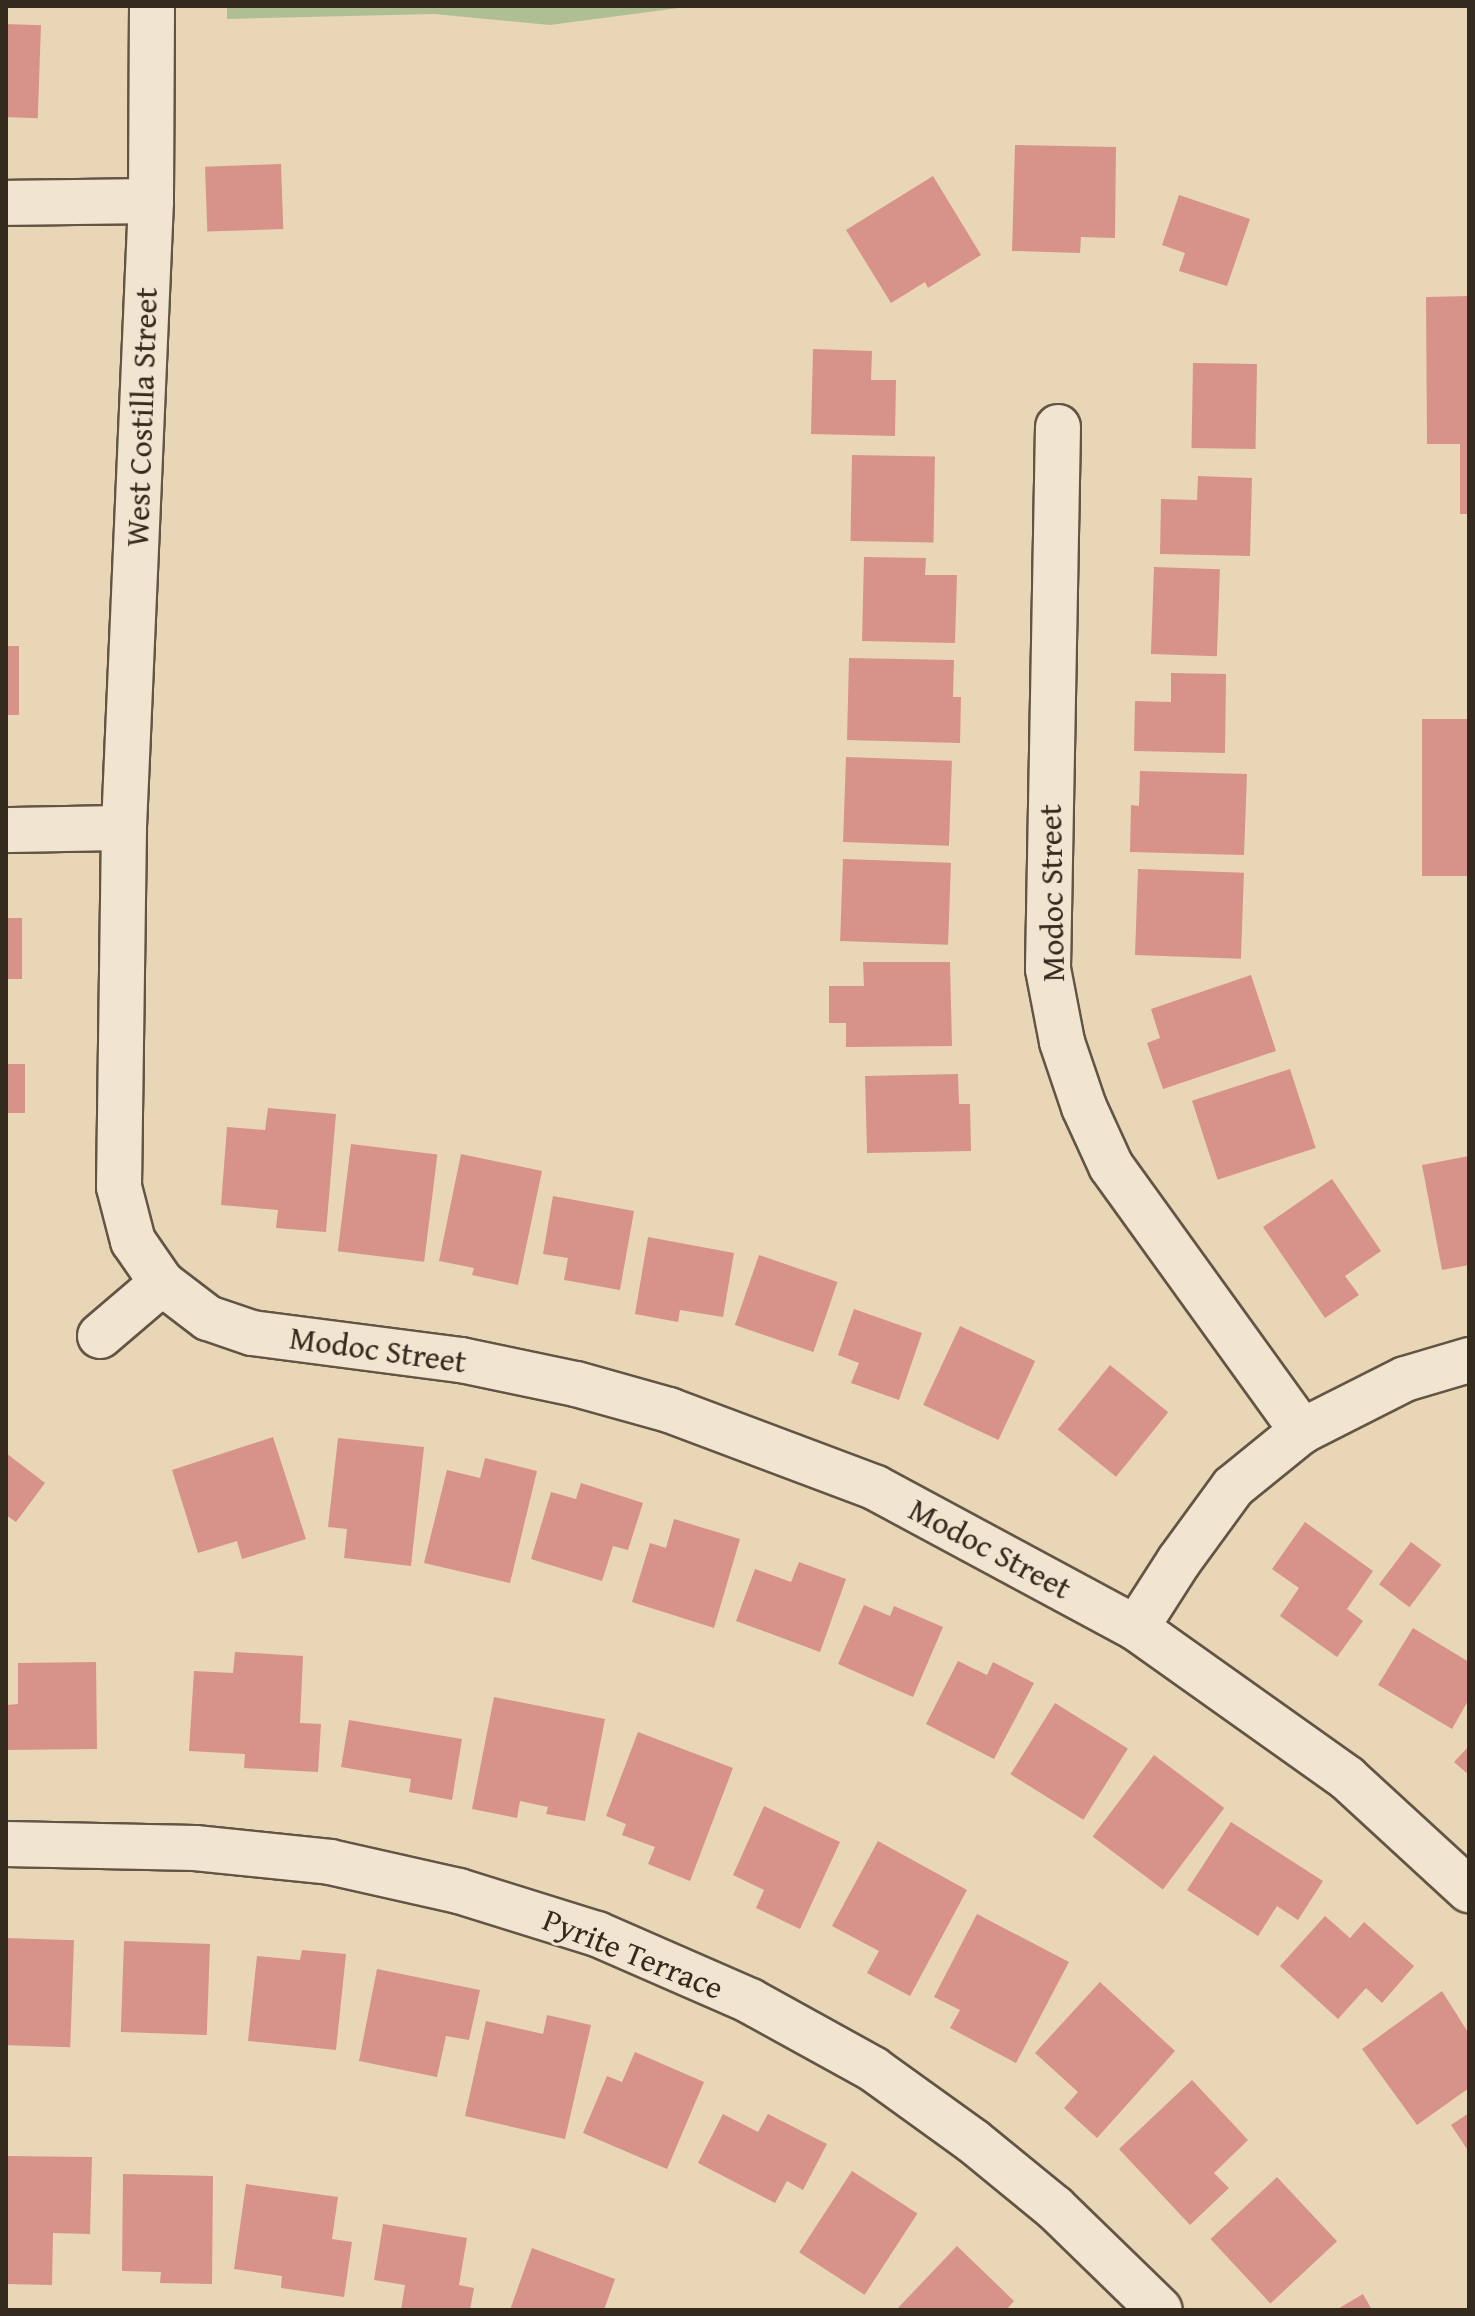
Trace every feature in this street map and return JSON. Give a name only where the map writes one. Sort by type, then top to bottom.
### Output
[{"type":"street","name":"West Costilla Street","points":[[124,828],[151,201],[152,6]]},
{"type":"street","points":[[6,203],[151,201]]},
{"type":"street","name":"Modoc Street","points":[[1058,427],[1048,969],[1062,1042],[1084,1107],[1111,1166],[1302,1431]]},
{"type":"street","points":[[6,830],[124,828]]},
{"type":"street","name":"Modoc Street","points":[[124,828],[119,1187],[133,1241],[162,1283],[208,1318],[252,1333],[461,1360],[576,1384],[669,1410],[876,1488],[1136,1628],[1347,1778],[1469,1890]]},
{"type":"street","points":[[100,1336],[162,1283]]},
{"type":"street","points":[[1136,1628],[1179,1561],[1233,1487],[1302,1431],[1405,1379],[1469,1360]]},
{"type":"street","name":"Pyrite Terrace","points":[[6,1844],[195,1848],[330,1862],[459,1891],[597,1934],[750,2001],[873,2069],[973,2141],[1055,2208],[1160,2310]]},
{"type":"green space","points":[[227,6],[694,6],[550,25],[434,14],[227,19]]},
{"type":"building","points":[[6,24],[41,25],[38,118],[6,117]]},
{"type":"building","points":[[1015,145],[1116,147],[1115,238],[1081,237],[1080,253],[1012,251]]},
{"type":"building","points":[[281,164],[283,229],[207,232],[205,167]]},
{"type":"building","points":[[933,176],[981,255],[928,288],[925,282],[891,303],[846,230]]},
{"type":"building","points":[[1179,195],[1250,219],[1227,286],[1179,271],[1185,253],[1162,245]]},
{"type":"building","points":[[1469,296],[1469,514],[1460,514],[1460,444],[1427,444],[1426,297]]},
{"type":"building","points":[[813,349],[872,351],[871,380],[896,380],[895,436],[811,434]]},
{"type":"building","points":[[1193,363],[1257,364],[1256,449],[1192,448]]},
{"type":"building","points":[[852,455],[935,456],[933,542],[850,541]]},
{"type":"building","points":[[1198,476],[1252,478],[1250,556],[1160,554],[1161,499],[1197,500]]},
{"type":"building","points":[[864,557],[926,558],[925,575],[957,575],[955,643],[862,641]]},
{"type":"building","points":[[1154,567],[1220,569],[1217,656],[1151,654]]},
{"type":"building","points":[[6,646],[19,646],[19,715],[6,715]]},
{"type":"building","points":[[849,658],[954,660],[953,697],[961,697],[960,743],[847,740]]},
{"type":"building","points":[[1171,673],[1226,674],[1225,753],[1134,751],[1135,701],[1171,702]]},
{"type":"building","points":[[1422,719],[1469,719],[1469,876],[1422,876]]},
{"type":"building","points":[[846,757],[952,761],[949,846],[843,842]]},
{"type":"building","points":[[1140,771],[1247,774],[1244,855],[1130,852],[1131,805],[1139,806]]},
{"type":"building","points":[[843,859],[951,863],[948,945],[840,941]]},
{"type":"building","points":[[1138,869],[1244,873],[1241,959],[1135,955]]},
{"type":"building","points":[[6,918],[22,918],[22,979],[6,979]]},
{"type":"building","points":[[863,962],[950,962],[952,1046],[846,1047],[846,1023],[829,1023],[829,986],[864,986]]},
{"type":"building","points":[[1251,975],[1276,1051],[1163,1089],[1147,1043],[1160,1038],[1151,1009]]},
{"type":"building","points":[[6,1064],[25,1064],[25,1113],[6,1113]]},
{"type":"building","points":[[1290,1069],[1316,1148],[1218,1180],[1192,1101]]},
{"type":"building","points":[[958,1074],[959,1104],[970,1104],[971,1151],[867,1153],[865,1076]]},
{"type":"building","points":[[268,1108],[336,1114],[326,1232],[276,1228],[278,1210],[221,1205],[227,1127],[265,1130]]},
{"type":"building","points":[[351,1144],[437,1155],[424,1262],[338,1251]]},
{"type":"building","points":[[461,1154],[542,1171],[518,1285],[472,1275],[474,1268],[439,1261]]},
{"type":"building","points":[[1469,1156],[1469,1265],[1442,1270],[1422,1165]]},
{"type":"building","points":[[1332,1179],[1381,1251],[1345,1276],[1359,1295],[1325,1318],[1263,1227]]},
{"type":"building","points":[[553,1196],[634,1211],[620,1290],[564,1280],[568,1258],[543,1254]]},
{"type":"building","points":[[648,1237],[734,1253],[723,1317],[680,1310],[678,1322],[635,1314]]},
{"type":"building","points":[[759,1255],[837,1282],[813,1352],[735,1325]]},
{"type":"building","points":[[854,1309],[922,1333],[899,1400],[851,1383],[859,1363],[838,1355]]},
{"type":"building","points":[[960,1326],[1035,1361],[998,1440],[923,1405]]},
{"type":"building","points":[[1110,1365],[1168,1412],[1116,1477],[1058,1430]]},
{"type":"building","points":[[273,1437],[306,1539],[242,1559],[237,1541],[198,1553],[172,1470]]},
{"type":"building","points":[[338,1438],[424,1447],[411,1566],[344,1558],[347,1529],[328,1527]]},
{"type":"building","points":[[6,1453],[45,1483],[16,1522],[6,1515]]},
{"type":"building","points":[[485,1458],[537,1471],[510,1583],[424,1563],[447,1470],[480,1478]]},
{"type":"building","points":[[581,1483],[643,1503],[628,1550],[613,1546],[602,1581],[531,1559],[551,1492],[576,1499]]},
{"type":"building","points":[[674,1519],[740,1539],[714,1628],[632,1602],[650,1543],[666,1548]]},
{"type":"building","points":[[1305,1522],[1373,1571],[1347,1609],[1363,1621],[1337,1657],[1280,1616],[1299,1588],[1272,1569]]},
{"type":"building","points":[[1411,1542],[1441,1565],[1409,1607],[1379,1584]]},
{"type":"building","points":[[799,1562],[846,1579],[820,1652],[736,1621],[755,1569],[791,1582]]},
{"type":"building","points":[[864,1605],[890,1616],[894,1606],[943,1627],[913,1697],[838,1664]]},
{"type":"building","points":[[1413,1628],[1469,1662],[1469,1699],[1452,1729],[1378,1685]]},
{"type":"building","points":[[235,1652],[303,1656],[300,1723],[321,1724],[318,1772],[244,1768],[245,1754],[189,1751],[194,1671],[233,1673]]},
{"type":"building","points":[[958,1661],[987,1675],[993,1662],[1034,1683],[994,1759],[926,1724]]},
{"type":"building","points":[[96,1662],[97,1749],[6,1750],[6,1705],[18,1704],[18,1663]]},
{"type":"building","points":[[494,1697],[605,1719],[585,1821],[546,1814],[548,1807],[520,1801],[517,1818],[472,1809]]},
{"type":"building","points":[[1055,1703],[1128,1749],[1083,1820],[1010,1774]]},
{"type":"building","points":[[349,1720],[462,1739],[452,1800],[409,1792],[411,1779],[341,1767]]},
{"type":"building","points":[[638,1732],[733,1768],[690,1881],[648,1864],[655,1847],[622,1835],[626,1824],[606,1816]]},
{"type":"building","points":[[1469,1746],[1469,1775],[1454,1762]]},
{"type":"building","points":[[1154,1755],[1224,1808],[1163,1889],[1093,1836]]},
{"type":"building","points":[[764,1806],[840,1842],[800,1929],[756,1908],[764,1890],[733,1875]]},
{"type":"building","points":[[1231,1822],[1323,1881],[1298,1920],[1277,1906],[1258,1936],[1187,1890]]},
{"type":"building","points":[[878,1841],[967,1890],[910,1996],[867,1973],[879,1951],[832,1926]]},
{"type":"building","points":[[977,1914],[1069,1962],[1016,2063],[950,2028],[960,2010],[934,1997]]},
{"type":"building","points":[[1325,1916],[1350,1938],[1364,1922],[1414,1966],[1382,2003],[1366,1988],[1338,2019],[1280,1966]]},
{"type":"building","points":[[6,1938],[74,1940],[70,2047],[6,2045]]},
{"type":"building","points":[[124,1941],[210,1944],[207,2035],[121,2032]]},
{"type":"building","points":[[302,1950],[346,1954],[336,2050],[248,2041],[257,1956],[300,1960]]},
{"type":"building","points":[[377,1969],[480,1990],[469,2040],[446,2036],[437,2077],[359,2061]]},
{"type":"building","points":[[1100,1982],[1175,2051],[1097,2138],[1064,2108],[1078,2092],[1035,2053]]},
{"type":"building","points":[[1442,1991],[1469,2034],[1469,2088],[1417,2125],[1362,2049]]},
{"type":"building","points":[[547,2015],[591,2025],[565,2139],[465,2116],[486,2021],[543,2034]]},
{"type":"building","points":[[635,2052],[704,2082],[667,2169],[583,2133],[607,2076],[622,2082]]},
{"type":"building","points":[[1192,2080],[1248,2140],[1214,2173],[1229,2188],[1190,2225],[1119,2149]]},
{"type":"building","points":[[1469,2113],[1469,2152],[1451,2125]]},
{"type":"building","points":[[723,2114],[758,2132],[768,2114],[827,2144],[803,2190],[787,2181],[775,2203],[698,2163]]},
{"type":"building","points":[[6,2156],[92,2157],[90,2234],[53,2233],[52,2285],[6,2284]]},
{"type":"building","points":[[852,2171],[917,2213],[865,2295],[799,2252]]},
{"type":"building","points":[[123,2174],[213,2176],[212,2284],[160,2283],[161,2272],[122,2271]]},
{"type":"building","points":[[1277,2177],[1337,2241],[1270,2303],[1210,2239]]},
{"type":"building","points":[[246,2184],[338,2197],[332,2239],[352,2242],[344,2297],[281,2288],[282,2276],[234,2269]]},
{"type":"building","points":[[383,2224],[467,2238],[459,2285],[474,2288],[470,2310],[401,2310],[405,2285],[374,2280]]},
{"type":"building","points":[[957,2246],[1014,2301],[1006,2310],[896,2310]]},
{"type":"building","points":[[532,2248],[615,2279],[604,2310],[510,2310]]},
{"type":"building","points":[[1363,2294],[1372,2310],[1336,2310]]}]
